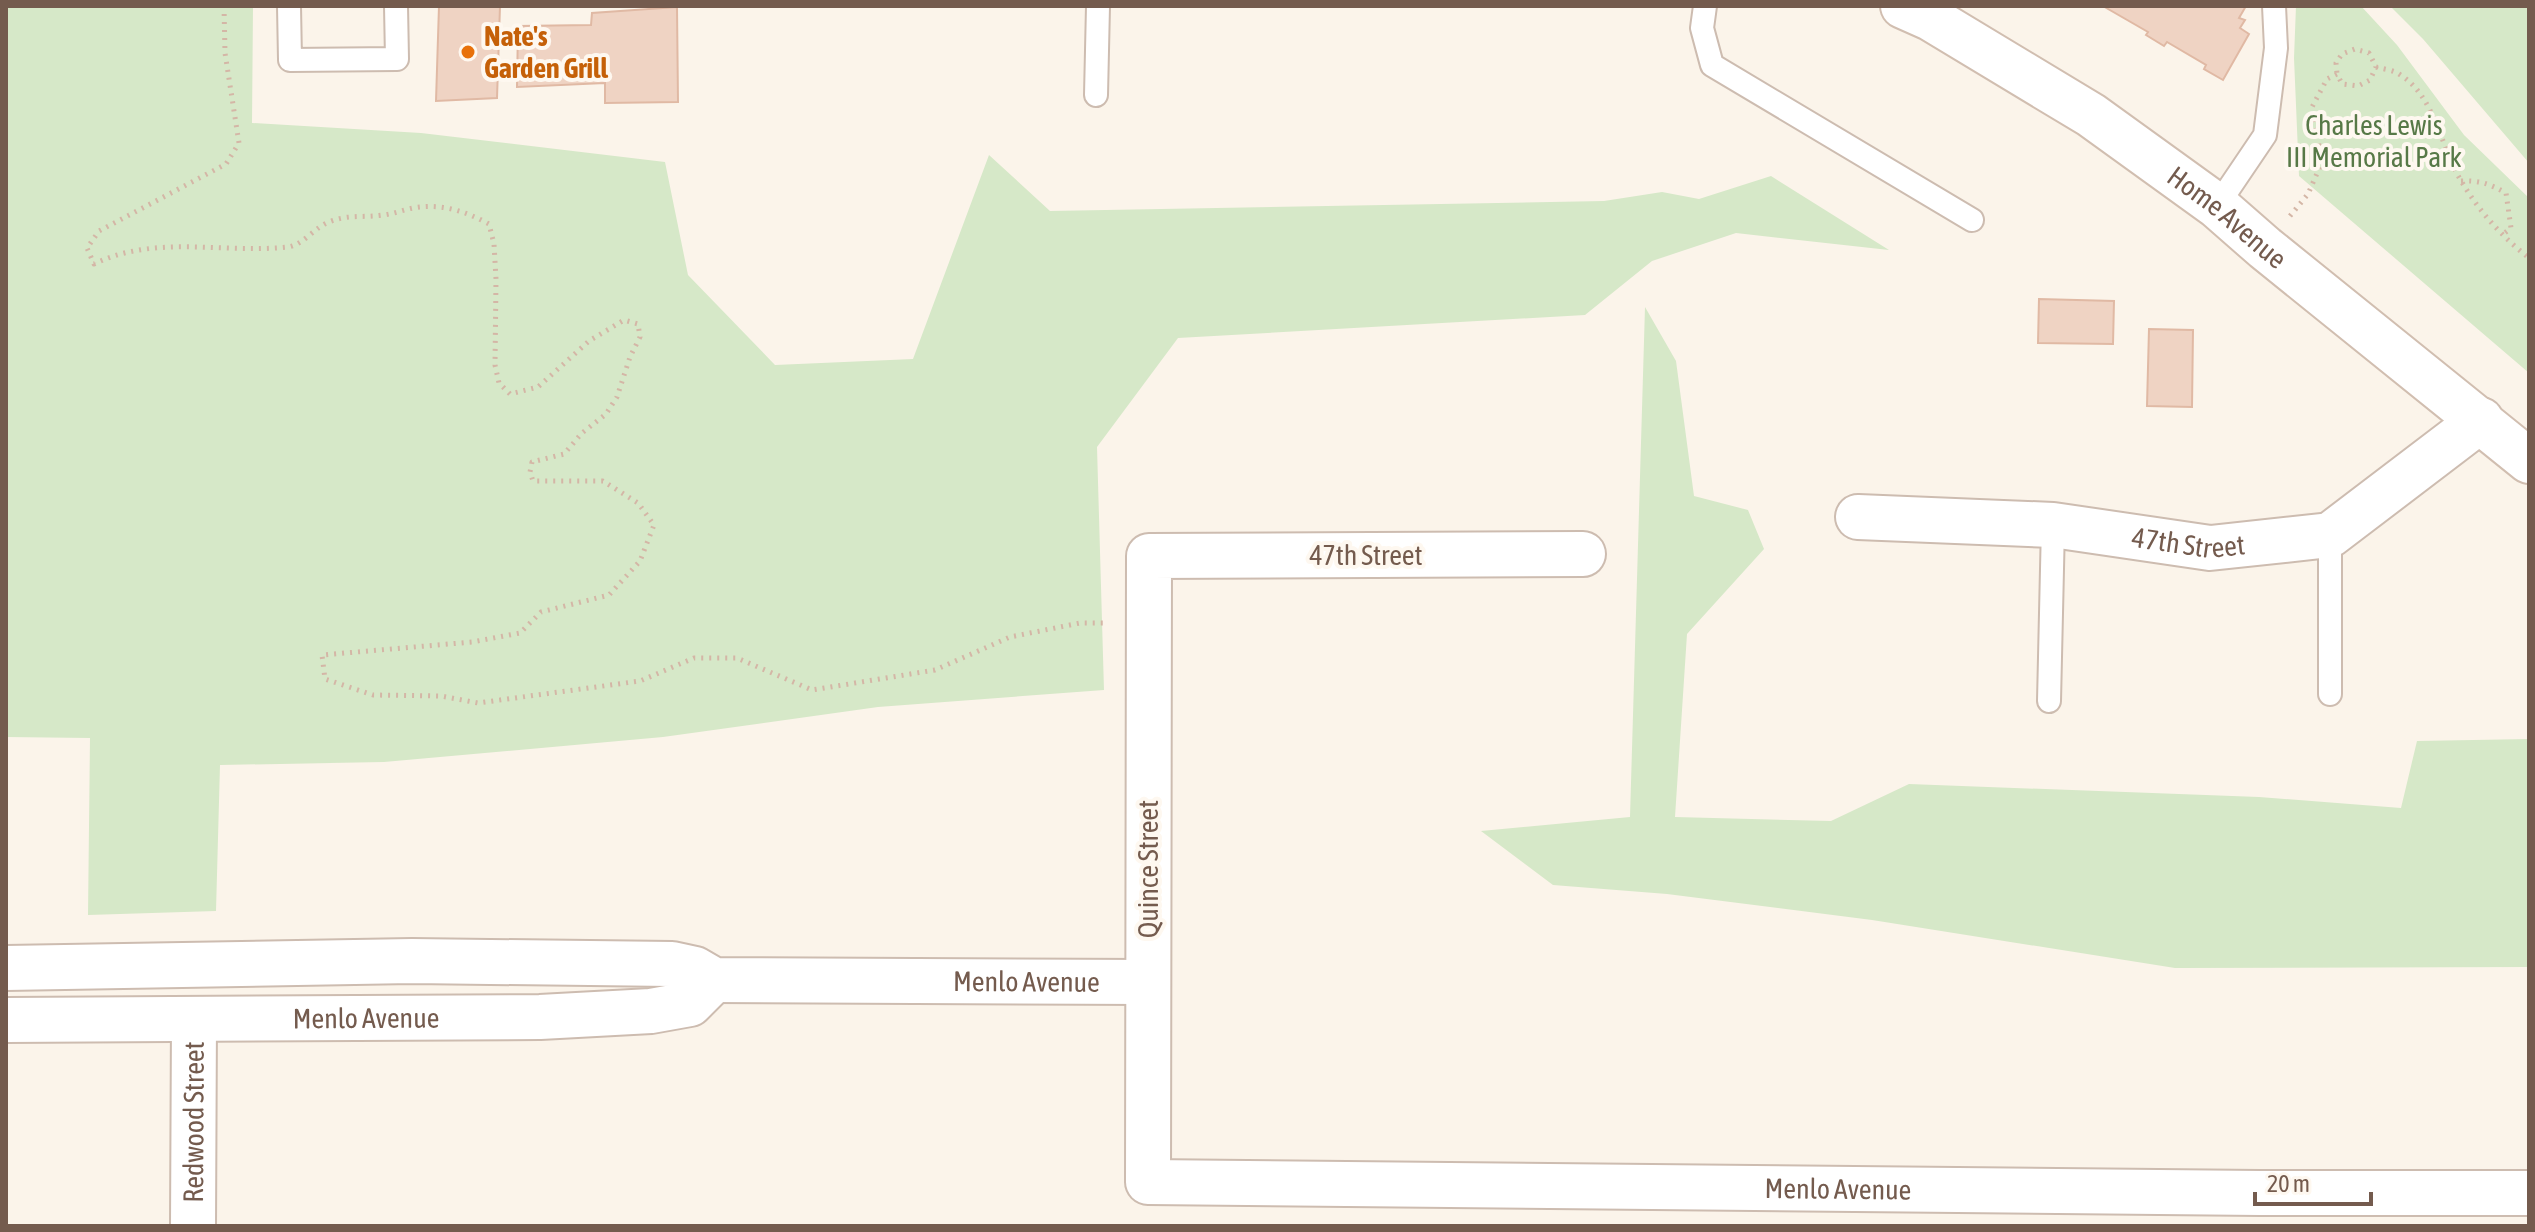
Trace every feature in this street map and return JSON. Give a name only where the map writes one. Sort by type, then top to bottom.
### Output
[{"type":"street","name":"Home Avenue","points":[[1903,6],[1930,18],[2091,115],[2217,206],[2529,461]]},
{"type":"street","points":[[2330,535],[2481,420]]},
{"type":"street","name":"47th Street","points":[[1858,517],[2053,525],[2210,548],[2330,535]]},
{"type":"street","name":"47th Street","points":[[1149,556],[1583,554]]},
{"type":"street","name":"Quince Street","points":[[1148,1182],[1149,556]]},
{"type":"street","name":"Menlo Avenue","points":[[6,968],[412,961],[672,964],[695,969],[714,980],[1148,982]]},
{"type":"street","name":"Menlo Avenue","points":[[6,1020],[540,1017],[651,1011],[690,1004],[714,980]]},
{"type":"street","name":"Redwood Street","points":[[193,1226],[194,1019]]},
{"type":"street","name":"Menlo Avenue","points":[[1148,1182],[2260,1210],[2529,1193]]},
{"type":"lane","points":[[289,6],[290,60],[397,59],[396,6]]},
{"type":"lane","points":[[1096,95],[1098,6]]},
{"type":"lane","points":[[1705,6],[1702,28],[1712,65],[1972,220]]},
{"type":"lane","points":[[2217,206],[2265,135],[2276,48],[2274,6]]},
{"type":"lane","points":[[2049,701],[2053,525]]},
{"type":"lane","points":[[2330,535],[2330,694]]},
{"type":"path","points":[[224,6],[225,53],[239,143],[226,164],[99,231],[87,248],[94,264],[117,253],[164,246],[292,247],[326,222],[350,215],[384,215],[415,207],[442,207],[464,211],[489,224],[494,244],[496,279],[495,365],[499,383],[510,394],[538,387],[589,341],[624,320],[638,324],[640,337],[617,397],[606,414],[582,433],[564,454],[532,462],[530,472],[533,481],[603,481],[638,503],[654,525],[640,561],[609,595],[541,612],[520,633],[472,642],[322,655],[325,679],[373,695],[441,696],[478,703],[640,681],[694,658],[737,658],[812,690],[935,670],[1010,637],[1066,625],[1149,623]]},
{"type":"path","points":[[2376,67],[2370,80],[2358,86],[2342,84],[2336,63],[2342,54],[2355,49],[2369,53],[2376,67],[2398,73],[2430,110],[2446,153],[2461,181],[2502,235],[2529,258]]},
{"type":"path","points":[[2265,248],[2308,194],[2322,162],[2312,107],[2327,79],[2337,74]]},
{"type":"path","points":[[2461,181],[2476,180],[2506,193],[2511,228],[2502,235]]},
{"type":"green space","points":[[6,6],[253,6],[252,123],[421,133],[665,162],[688,275],[775,365],[913,359],[989,155],[1050,211],[1604,201],[1662,192],[1699,199],[1771,176],[1889,250],[1736,233],[1652,261],[1585,315],[1178,338],[1097,447],[1104,690],[878,707],[663,737],[384,762],[220,765],[216,911],[88,915],[90,738],[6,737]]},
{"type":"green space","name":"Charles Lewis III Memorial Park","points":[[2296,6],[2361,6],[2397,45],[2464,135],[2529,198],[2529,373],[2299,176],[2294,58]]},
{"type":"green space","points":[[2390,6],[2529,6],[2529,163],[2423,39]]},
{"type":"green space","points":[[1645,307],[1676,361],[1694,496],[1748,510],[1764,549],[1687,634],[1675,817],[1831,821],[1909,784],[2259,797],[2401,808],[2417,741],[2529,739],[2529,967],[2175,968],[1872,920],[1667,894],[1553,885],[1481,831],[1630,817]]},
{"type":"building","name":"Nate's Garden Grill","points":[[439,6],[500,6],[497,98],[436,101]]},
{"type":"building","points":[[2103,6],[2246,6],[2239,18],[2245,20],[2240,28],[2249,34],[2223,80],[2204,69],[2206,65],[2167,42],[2164,46],[2146,35],[2148,32]]},
{"type":"building","points":[[677,7],[678,102],[605,103],[605,83],[517,87],[518,26],[591,25],[592,13]]},
{"type":"building","points":[[2039,299],[2114,301],[2113,344],[2038,343]]},
{"type":"building","points":[[2149,329],[2193,330],[2192,407],[2147,406]]},
{"type":"place","name":"Nate's Garden Grill","points":[[468,52]]}]
